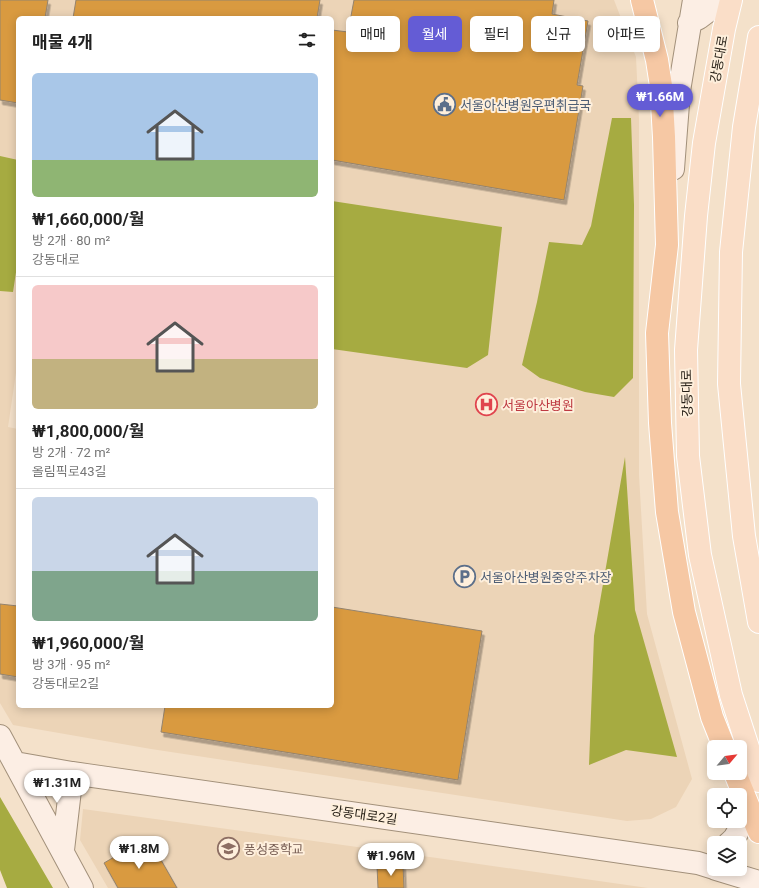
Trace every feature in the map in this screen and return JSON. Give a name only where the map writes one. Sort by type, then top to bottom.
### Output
[{"type":"highway","points":[[642,0],[658,60],[661,86],[667,245],[657,333],[660,423],[668,512],[684,612],[712,717],[721,740]]},
{"type":"highway","points":[[743,782],[759,832]]},
{"type":"main road","name":"강동대로","points":[[731,0],[724,29],[704,143],[696,216],[686,350],[688,456],[700,555],[731,695],[743,782]]},
{"type":"main road","points":[[759,37],[744,127],[731,252],[729,384],[744,536],[759,622]]},
{"type":"street","points":[[667,245],[679,91],[694,0]]},
{"type":"street","points":[[689,23],[699,18],[722,0]]},
{"type":"street","points":[[0,736],[63,850],[82,888]]},
{"type":"street","name":"강동대로2길","points":[[15,763],[72,773],[707,864]]},
{"type":"street","points":[[63,850],[72,773]]},
{"type":"street","name":"강동대로2길","points":[[743,876],[759,882]]},
{"type":"shaded area","name":"서울아산병원","points":[[0,0],[614,0],[620,16],[593,16],[593,52],[634,52],[636,57],[639,119],[639,475],[647,614],[692,779],[676,807],[651,819],[627,821],[151,749],[13,725],[0,703]]},
{"type":"shaded area","points":[[612,118],[631,118],[634,205],[633,378],[614,397],[585,392],[540,378],[522,365],[549,242],[582,245],[591,226]]},
{"type":"shaded area","points":[[0,156],[16,160],[16,272],[13,292],[0,291]]},
{"type":"shaded area","points":[[334,201],[502,227],[488,355],[467,368],[334,349]]},
{"type":"shaded area","points":[[625,457],[635,610],[677,757],[626,750],[589,765],[594,636]]},
{"type":"shaded area","points":[[0,797],[53,888],[7,888],[0,870]]},
{"type":"shaded area","name":"풍성중학교","points":[[83,809],[648,888],[108,888],[80,840]]},
{"type":"building","points":[[0,0],[48,0],[45,16],[16,16],[16,103],[0,100]]},
{"type":"building","points":[[76,0],[320,0],[317,16],[73,16]]},
{"type":"building","points":[[354,0],[554,0],[552,14],[562,16],[531,16],[531,52],[583,52],[577,85],[583,86],[564,200],[334,160],[334,30],[346,32],[346,52],[400,52],[400,16],[351,16]]},
{"type":"building","points":[[585,20],[588,21],[585,38]]},
{"type":"building","points":[[0,604],[16,606],[16,677],[0,674]]},
{"type":"building","points":[[334,607],[482,631],[458,780],[161,732],[165,708],[334,708]]},
{"type":"building","points":[[138,843],[143,852],[153,846],[177,888],[118,888],[104,863]]},
{"type":"building","points":[[403,865],[404,888],[378,888],[377,866]]},
{"type":"place","name":"서울아산병원우편취급국","points":[[445,105]]},
{"type":"place","name":"서울아산병원","points":[[486,405]]},
{"type":"place","name":"서울아산병원중앙주차장","points":[[464,577]]},
{"type":"place","name":"풍성중학교","points":[[228,849]]}]
